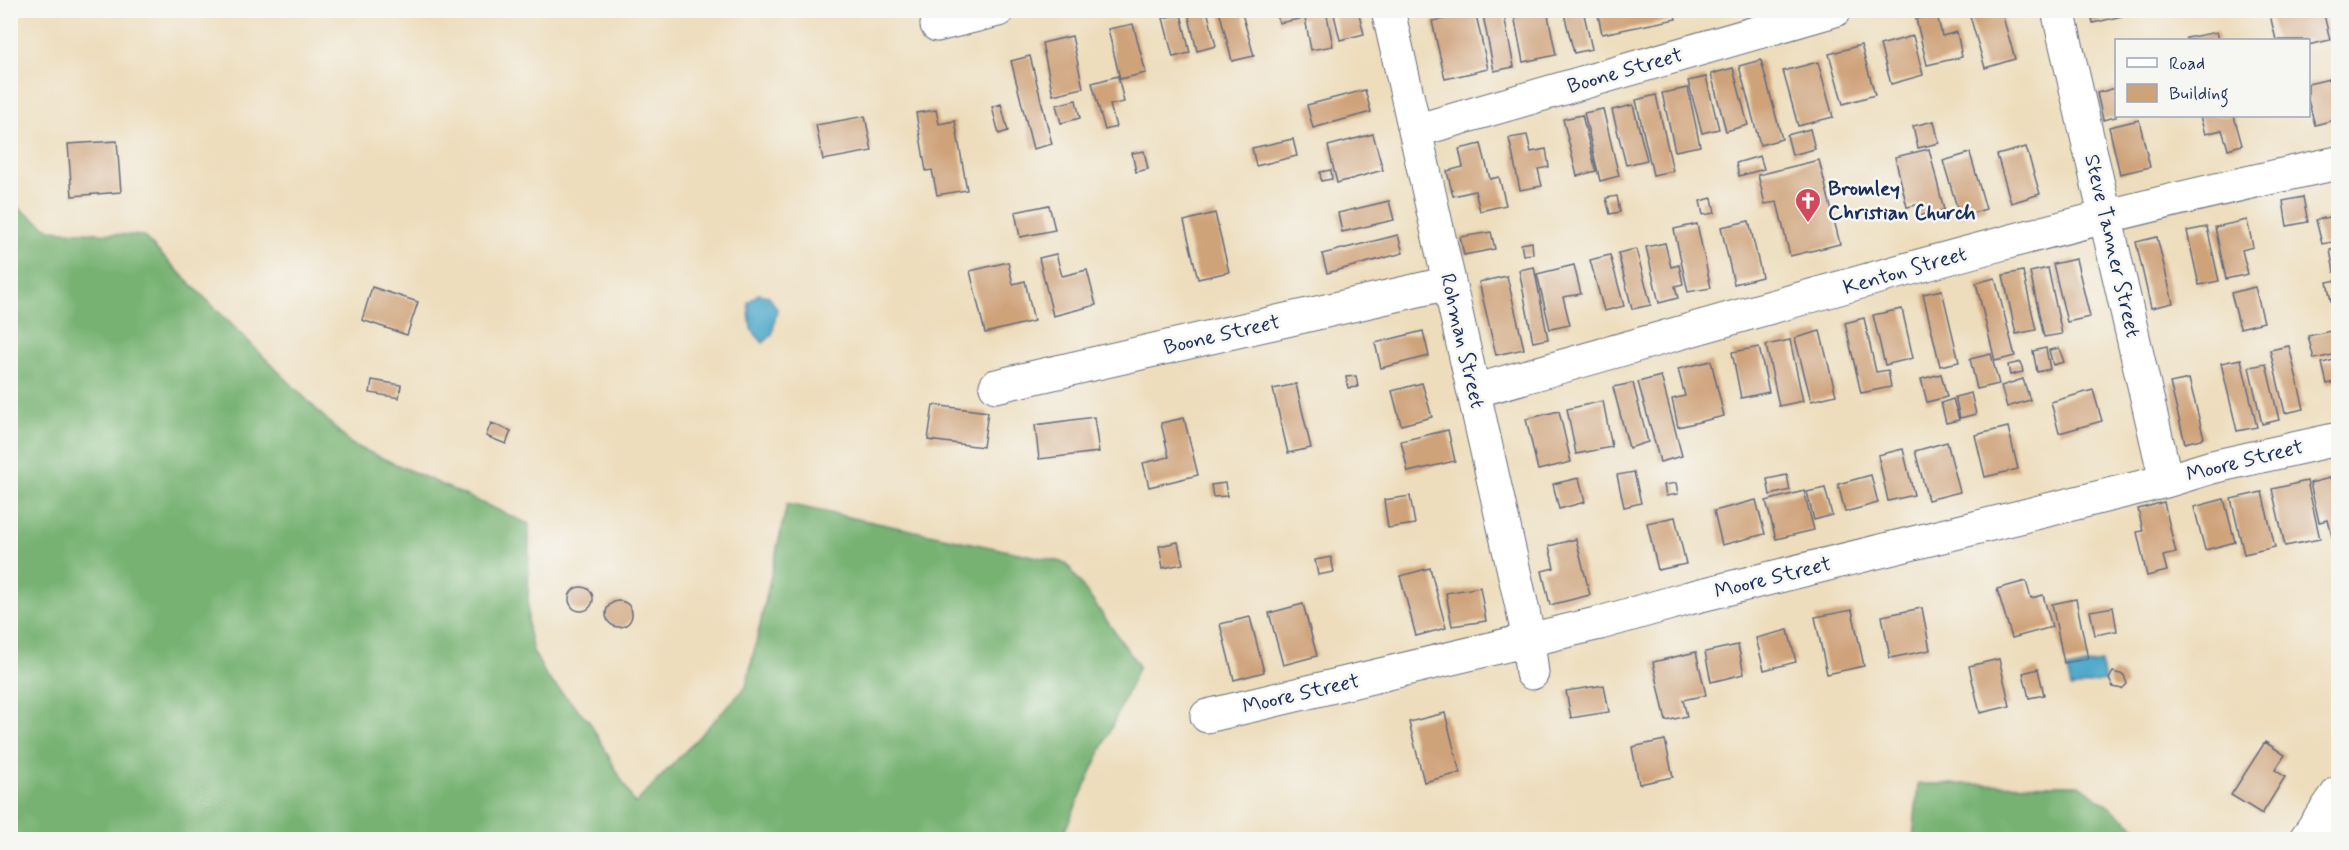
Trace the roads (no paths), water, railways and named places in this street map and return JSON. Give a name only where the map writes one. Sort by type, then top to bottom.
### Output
[{"type":"street","points":[[937,25],[998,10]]},
{"type":"street","name":"Rohman Street","points":[[1388,10],[1474,391],[1528,640],[1532,673]]},
{"type":"street","name":"Boone Street","points":[[1415,131],[1835,10]]},
{"type":"street","name":"Steve Tanner Street","points":[[2058,10],[2166,481]]},
{"type":"street","name":"Kenton Street","points":[[1474,391],[2105,217],[2338,163]]},
{"type":"street","name":"Boone Street","points":[[996,386],[1449,283]]},
{"type":"street","name":"Moore Street","points":[[1207,716],[1528,640],[2166,481],[2212,467],[2338,439]]},
{"type":"street","points":[[2304,840],[2338,793]]},
{"type":"water","points":[[758,294],[769,296],[777,309],[772,335],[763,343],[751,329],[748,303]]},
{"type":"water","points":[[2101,662],[2105,681],[2071,688],[2067,669]]},
{"type":"place","name":"Bromley Christian Church","points":[[1808,224]]}]
